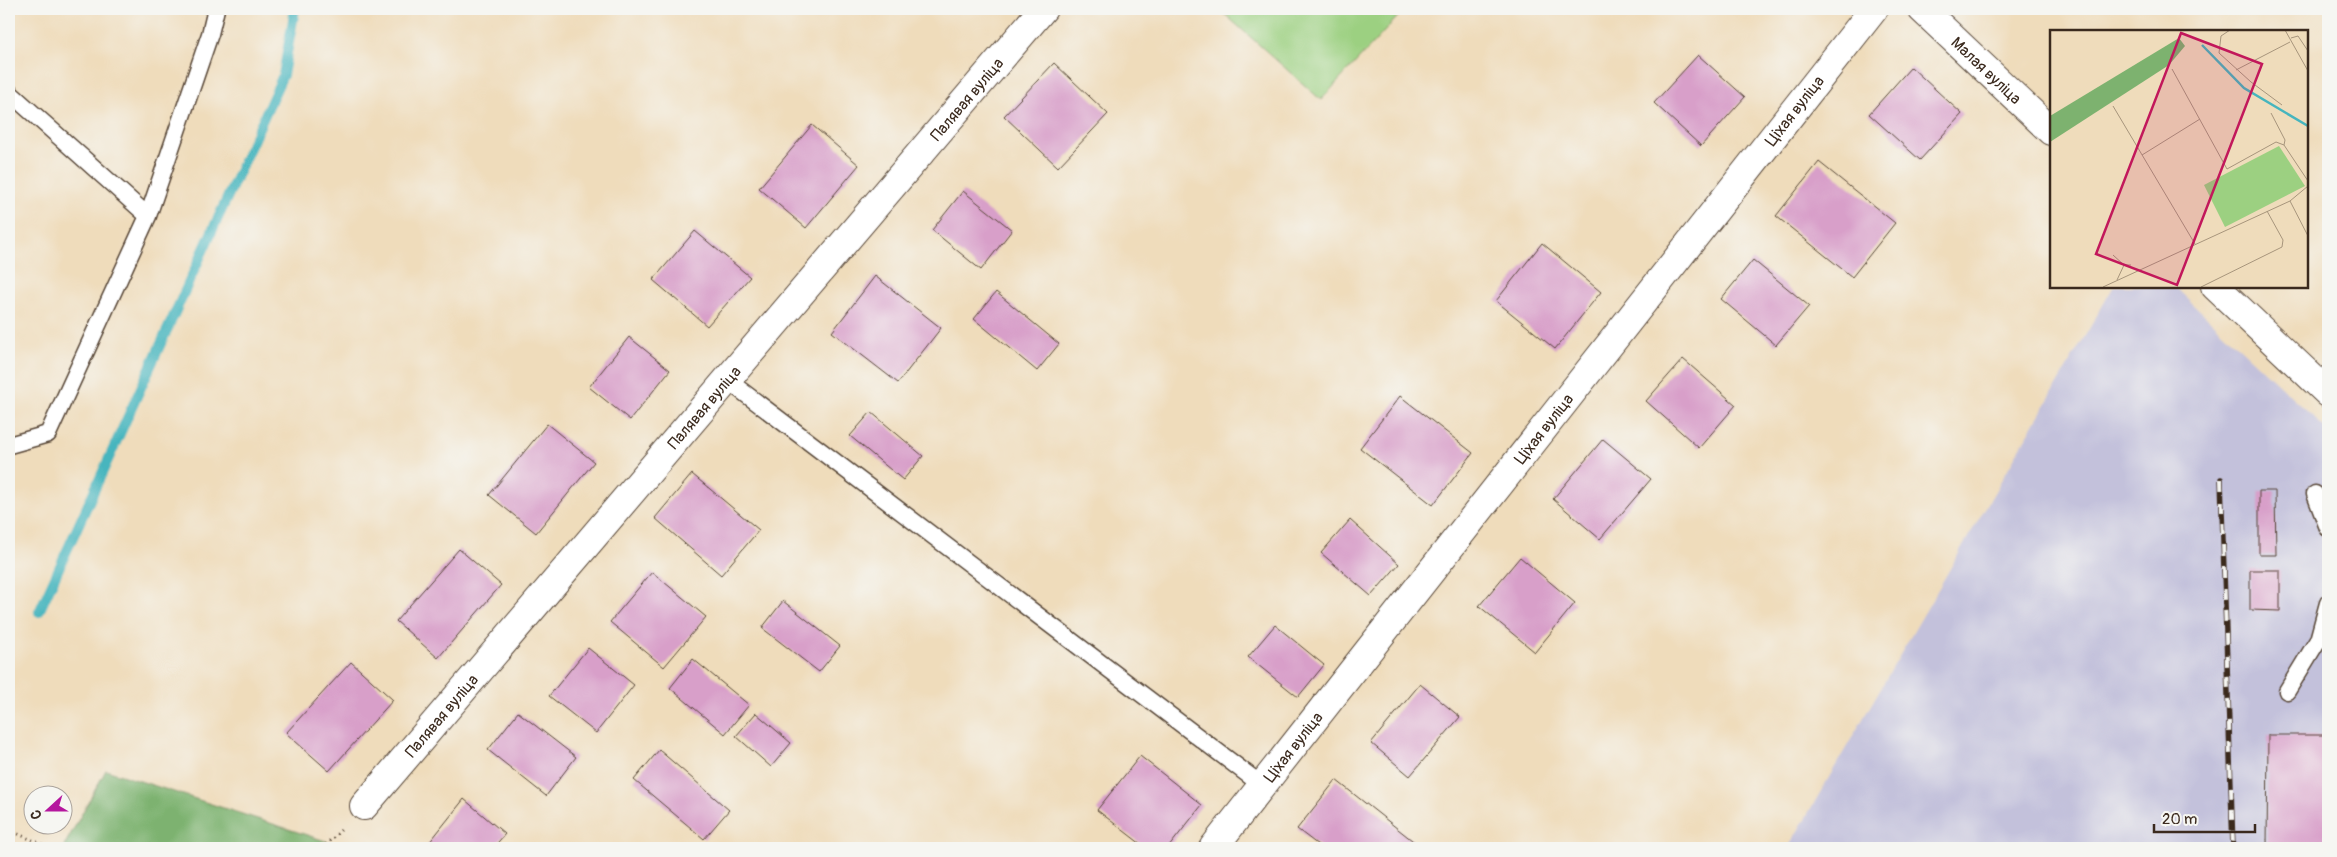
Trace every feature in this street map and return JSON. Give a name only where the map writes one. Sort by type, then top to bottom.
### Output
[{"type":"street","name":"Палявая вуліца","points":[[364,806],[1043,9]]},
{"type":"street","name":"Ціхая вуліца","points":[[1213,848],[1874,9]]},
{"type":"street","name":"Малая вуліца","points":[[1922,9],[2050,130]]},
{"type":"street","points":[[2217,288],[2328,394]]},
{"type":"lane","points":[[9,445],[48,434],[148,216],[210,34],[216,9]]},
{"type":"lane","points":[[9,92],[148,216]]},
{"type":"lane","points":[[726,379],[1262,786]]},
{"type":"lane","points":[[2315,494],[2328,528]]},
{"type":"lane","points":[[2287,690],[2318,640],[2328,603]]},
{"type":"path","points":[[9,830],[51,848]]},
{"type":"shaded area","points":[[2113,288],[2176,288],[2328,431],[2328,848],[1788,848]]},
{"type":"green space","points":[[1219,9],[1405,9],[1321,100]]},
{"type":"green space","points":[[106,770],[344,848],[63,848]]},
{"type":"building","points":[[1698,55],[1745,97],[1701,146],[1654,103]]},
{"type":"building","points":[[1054,63],[1108,114],[1058,167],[1004,116]]},
{"type":"building","points":[[1911,67],[1962,114],[1920,160],[1869,114]]},
{"type":"building","points":[[812,125],[859,165],[806,228],[759,188]]},
{"type":"building","points":[[1819,162],[1895,223],[1852,277],[1776,216]]},
{"type":"building","points":[[963,191],[1012,230],[981,270],[932,230]]},
{"type":"building","points":[[695,231],[750,277],[707,326],[653,280]]},
{"type":"building","points":[[1542,243],[1601,292],[1555,349],[1496,301]]},
{"type":"building","points":[[1753,260],[1809,306],[1776,345],[1721,299]]},
{"type":"building","points":[[875,276],[941,328],[898,383],[832,332]]},
{"type":"building","points":[[996,292],[1059,344],[1037,371],[974,319]]},
{"type":"building","points":[[629,337],[670,370],[630,420],[589,387]]},
{"type":"building","points":[[1683,359],[1736,405],[1699,448],[1646,401]]},
{"type":"building","points":[[1400,396],[1473,453],[1433,505],[1360,448]]},
{"type":"building","points":[[871,412],[923,456],[903,480],[850,436]]},
{"type":"building","points":[[547,424],[594,462],[536,533],[489,495]]},
{"type":"building","points":[[1603,439],[1651,479],[1600,539],[1553,499]]},
{"type":"building","points":[[692,474],[759,530],[721,575],[655,518]]},
{"type":"building","points":[[2259,491],[2275,491],[2276,555],[2259,555]]},
{"type":"building","points":[[1350,520],[1399,564],[1371,596],[1321,553]]},
{"type":"building","points":[[459,549],[501,585],[438,658],[396,621]]},
{"type":"building","points":[[1520,557],[1575,603],[1535,652],[1479,606]]},
{"type":"building","points":[[2250,570],[2280,570],[2280,611],[2250,610]]},
{"type":"building","points":[[652,572],[706,617],[664,667],[610,622]]},
{"type":"building","points":[[783,601],[840,646],[819,672],[762,628]]},
{"type":"building","points":[[1275,625],[1324,665],[1298,697],[1248,657]]},
{"type":"building","points":[[588,648],[634,685],[596,733],[549,696]]},
{"type":"building","points":[[693,659],[749,705],[725,734],[670,688]]},
{"type":"building","points":[[351,662],[393,700],[329,771],[286,733]]},
{"type":"building","points":[[1420,684],[1460,717],[1410,776],[1371,743]]},
{"type":"building","points":[[518,712],[576,757],[546,796],[488,750]]},
{"type":"building","points":[[756,713],[791,743],[771,767],[736,736]]},
{"type":"building","points":[[2268,735],[2328,735],[2328,848],[2267,848]]},
{"type":"building","points":[[659,750],[729,810],[704,839],[634,780]]},
{"type":"building","points":[[1140,756],[1202,805],[1168,848],[1146,848],[1097,810]]},
{"type":"building","points":[[1336,780],[1422,848],[1322,848],[1297,829]]},
{"type":"building","points":[[464,799],[505,834],[493,848],[425,848]]},
{"type":"waterway","points":[[39,612],[283,75],[295,9]]},
{"type":"railway","points":[[2221,479],[2233,848]]}]
